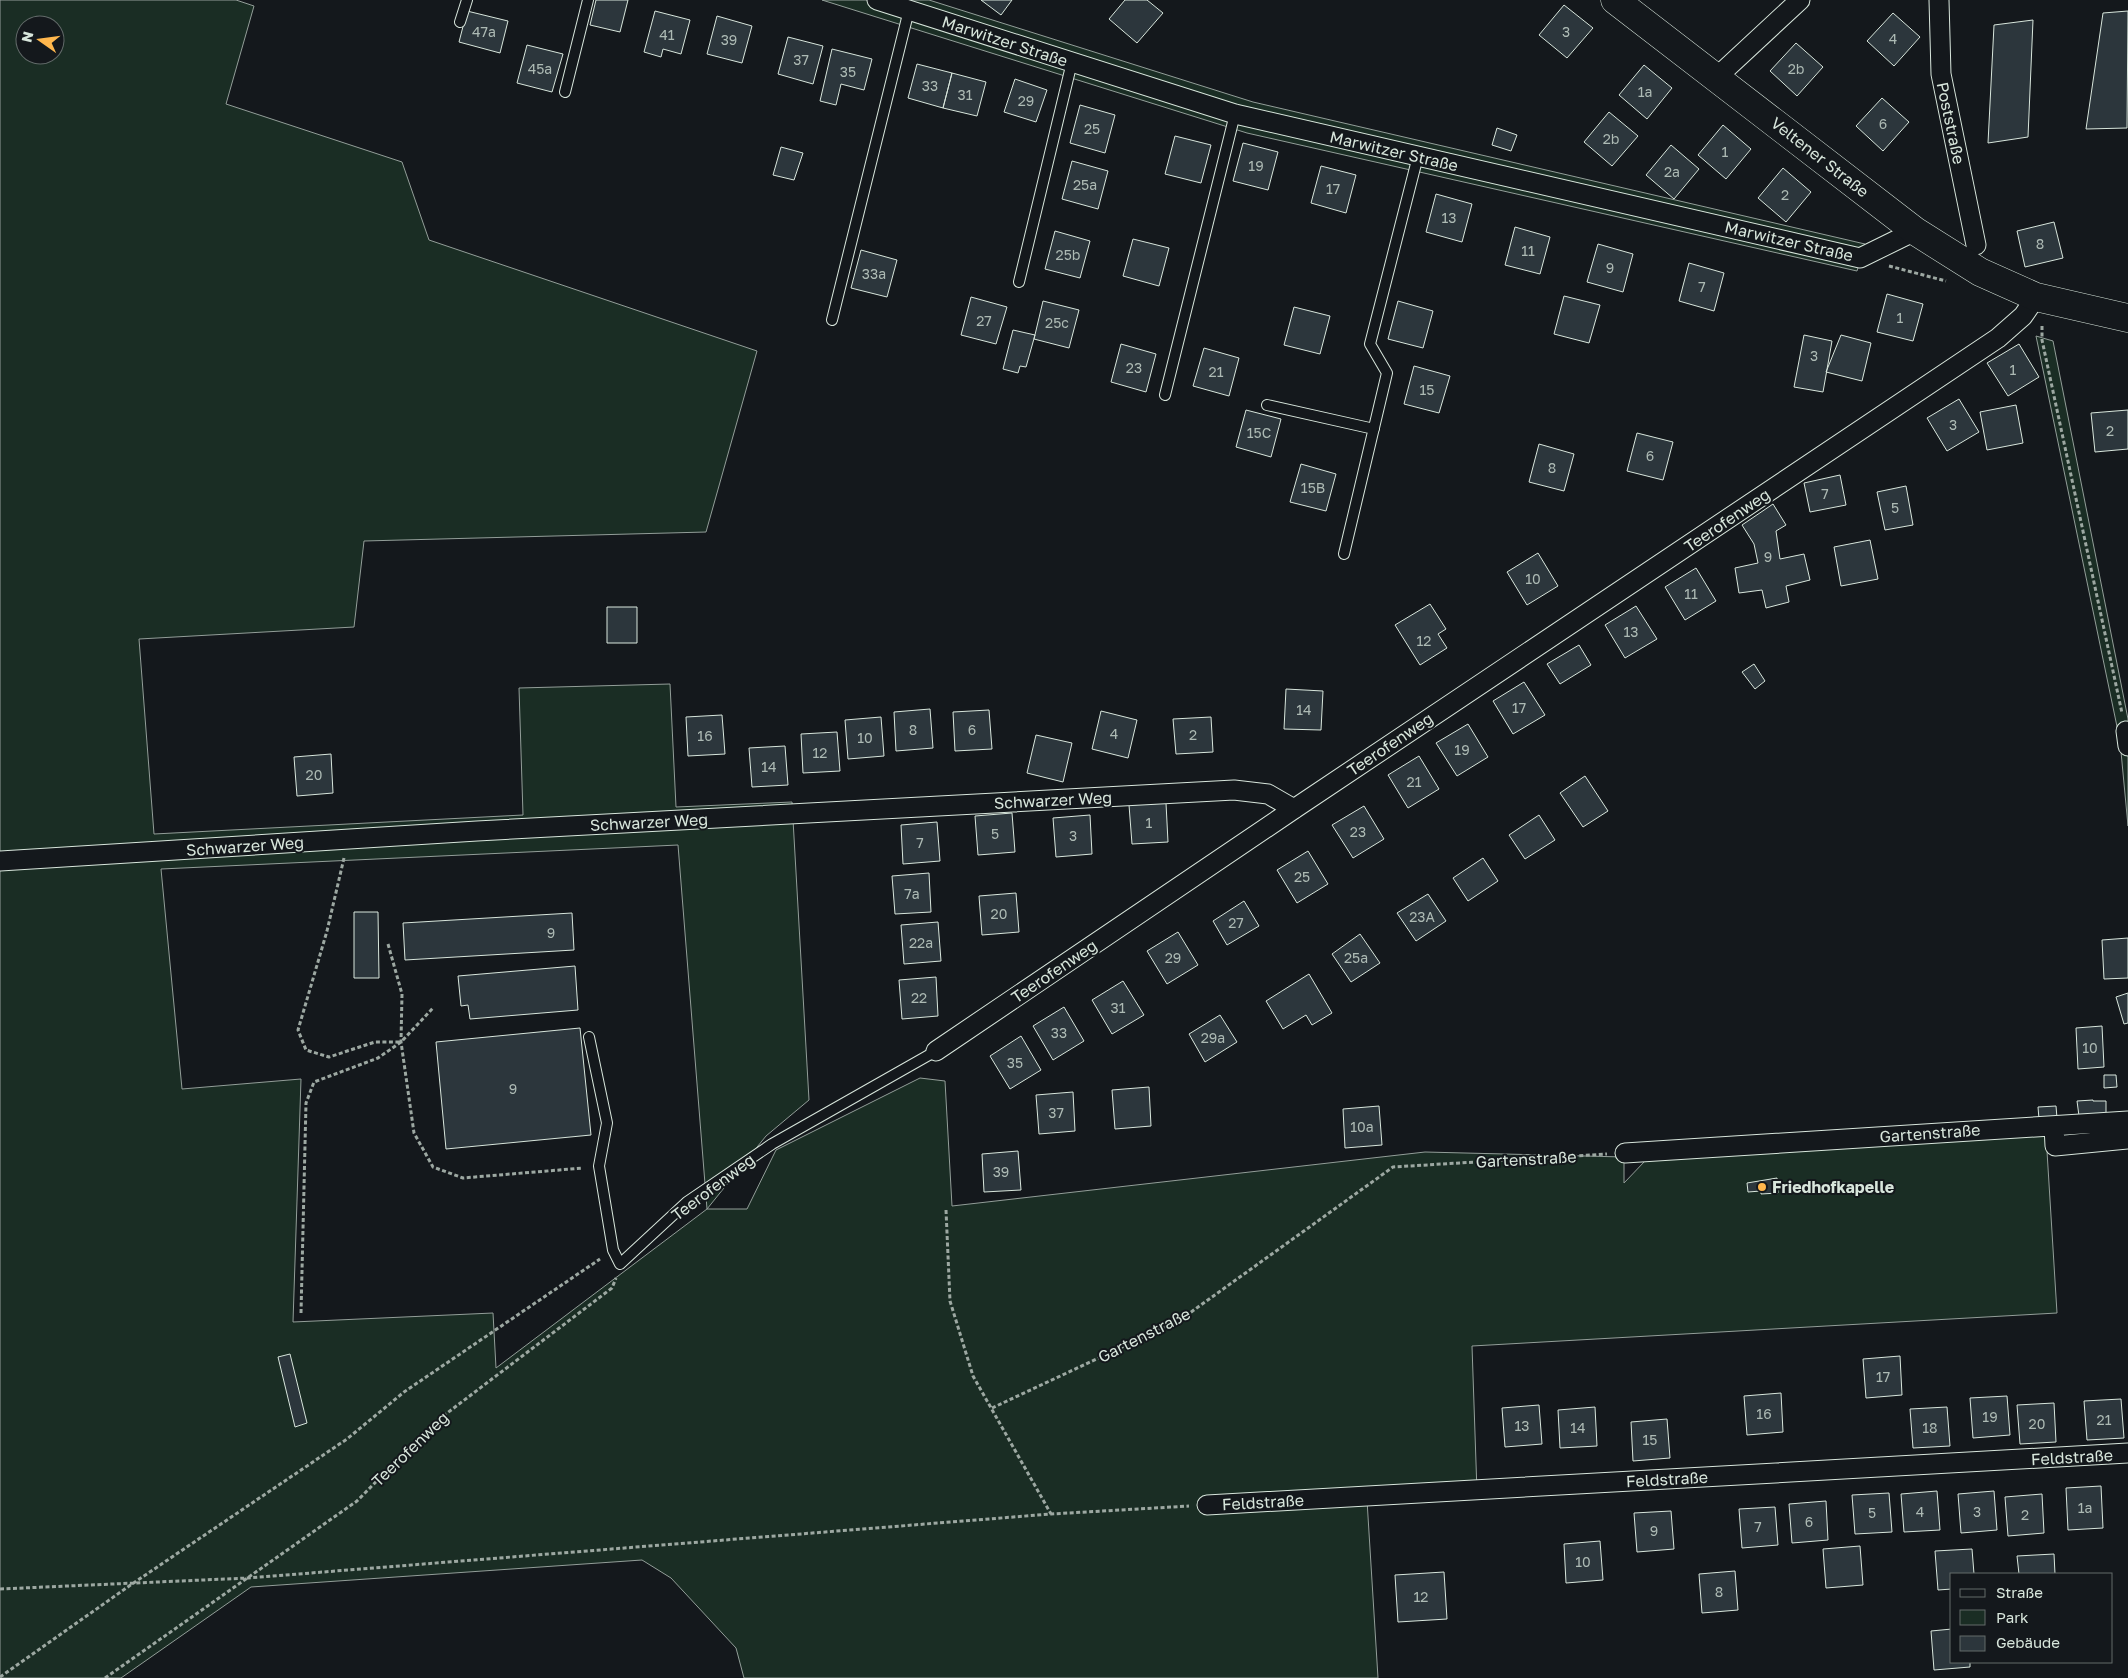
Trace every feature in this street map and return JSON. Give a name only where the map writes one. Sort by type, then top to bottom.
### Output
[{"type":"main road","name":"Veltener Straße","points":[[1615,0],[1915,231],[1980,272],[2036,298],[2128,318]]},
{"type":"street","name":"Marwitzer Straße","points":[[877,0],[1235,114],[1860,258],[1915,231]]},
{"type":"street","points":[[1717,77],[1800,0]]},
{"type":"street","name":"Poststraße","points":[[1938,0],[1941,74],[1976,245]]},
{"type":"street","name":"Teerofenweg","points":[[936,1051],[1998,338],[2023,316],[2036,298]]},
{"type":"street","name":"Schwarzer Weg","points":[[0,861],[348,839],[1234,790],[1268,794],[1294,809]]},
{"type":"street","name":"Gartenstraße","points":[[1625,1153],[2128,1121]]},
{"type":"street","points":[[2054,1126],[2055,1146],[2128,1139]]},
{"type":"street","name":"Feldstraße","points":[[1207,1505],[2128,1453]]},
{"type":"lane","points":[[460,22],[466,0]]},
{"type":"lane","points":[[565,92],[588,0]]},
{"type":"lane","points":[[832,320],[909,10]]},
{"type":"lane","points":[[1019,282],[1072,62]]},
{"type":"lane","points":[[1165,394],[1235,114]]},
{"type":"lane","points":[[1344,554],[1387,373],[1370,344],[1418,156]]},
{"type":"lane","points":[[1267,405],[1374,429]]},
{"type":"lane","points":[[589,1037],[607,1123],[599,1166],[613,1250],[620,1264]]},
{"type":"lane","name":"Teerofenweg","points":[[620,1264],[687,1202],[772,1144],[936,1051]]},
{"type":"path","points":[[1860,258],[1954,283]]},
{"type":"path","points":[[2042,325],[2042,340],[2127,739]]},
{"type":"path","points":[[348,839],[327,931],[298,1030],[306,1050],[330,1057],[375,1042],[401,1042]]},
{"type":"path","points":[[388,944],[402,994],[401,1042],[414,1133],[433,1166],[463,1178],[599,1166]]},
{"type":"path","points":[[301,1313],[306,1103],[314,1082],[378,1058],[401,1042],[434,1008]]},
{"type":"path","name":"Gartenstraße","points":[[992,1408],[1180,1320],[1392,1167],[1625,1153]]},
{"type":"path","points":[[946,1210],[950,1301],[973,1376],[1051,1514]]},
{"type":"path","points":[[0,1678],[132,1584],[347,1439],[404,1392],[613,1250]]},
{"type":"path","name":"Teerofenweg","points":[[105,1678],[357,1501],[434,1423],[612,1288],[620,1264]]},
{"type":"path","points":[[0,1589],[248,1578],[1051,1514],[1207,1505]]},
{"type":"green space","points":[[0,0],[236,0],[254,6],[226,104],[402,162],[429,240],[757,351],[706,532],[364,541],[354,627],[139,639],[154,834],[523,815],[519,688],[670,684],[676,807],[792,802],[809,1100],[766,1136],[707,1209],[747,1209],[776,1150],[920,1078],[945,1081],[952,1206],[1425,1152],[1624,1157],[1624,1183],[1645,1161],[2046,1135],[2057,1313],[1472,1346],[1477,1492],[1367,1500],[1378,1678],[744,1678],[736,1648],[671,1578],[642,1560],[251,1587],[121,1678],[0,1678]],"holes":[[[678,845],[707,1209],[496,1368],[493,1313],[293,1322],[301,1079],[182,1089],[161,869]]]},
{"type":"green space","points":[[822,0],[929,0],[1253,102],[1865,244],[1857,271],[1247,133]]},
{"type":"green space","points":[[2036,336],[2053,341],[2128,719],[2128,826],[2120,741]]},
{"type":"building","points":[[596,0],[628,0],[620,32],[590,25]]},
{"type":"building","points":[[981,0],[1012,0],[1001,15]]},
{"type":"building","points":[[1125,0],[1147,0],[1163,13],[1137,43],[1109,19]]},
{"type":"building","points":[[1564,5],[1593,28],[1567,58],[1539,35]]},
{"type":"building","points":[[467,11],[508,21],[500,53],[459,42]]},
{"type":"building","points":[[655,11],[690,20],[681,54],[663,49],[661,57],[644,52]]},
{"type":"building","points":[[2128,11],[2127,128],[2086,129],[2103,13]]},
{"type":"building","points":[[1893,13],[1920,37],[1894,66],[1867,41]]},
{"type":"building","points":[[717,16],[752,26],[742,63],[707,54]]},
{"type":"building","points":[[2033,20],[2028,137],[1988,143],[1994,25]]},
{"type":"building","points":[[788,37],[823,46],[813,84],[778,74]]},
{"type":"building","points":[[1796,43],[1823,67],[1797,96],[1770,71]]},
{"type":"building","points":[[527,45],[563,54],[552,92],[517,83]]},
{"type":"building","points":[[832,49],[872,59],[864,90],[841,84],[836,105],[820,101]]},
{"type":"building","points":[[917,64],[952,73],[943,108],[908,98]]},
{"type":"building","points":[[1644,65],[1672,88],[1647,119],[1619,95]]},
{"type":"building","points":[[952,73],[986,82],[977,116],[943,108]]},
{"type":"building","points":[[1015,79],[1047,90],[1036,122],[1004,112]]},
{"type":"building","points":[[1882,98],[1909,122],[1883,151],[1856,126]]},
{"type":"building","points":[[1080,105],[1115,115],[1105,153],[1070,143]]},
{"type":"building","points":[[1609,112],[1638,136],[1612,166],[1584,142]]},
{"type":"building","points":[[1723,125],[1751,149],[1726,179],[1698,155]]},
{"type":"building","points":[[1497,128],[1517,135],[1511,151],[1492,145]]},
{"type":"building","points":[[1175,136],[1211,145],[1201,183],[1165,174]]},
{"type":"building","points":[[1243,143],[1278,152],[1268,190],[1233,181]]},
{"type":"building","points":[[1671,145],[1699,169],[1674,199],[1646,175]]},
{"type":"building","points":[[781,147],[803,153],[794,180],[773,175]]},
{"type":"building","points":[[1072,161],[1108,171],[1098,209],[1062,199]]},
{"type":"building","points":[[1321,166],[1356,175],[1346,213],[1311,203]]},
{"type":"building","points":[[1783,168],[1811,192],[1786,222],[1758,198]]},
{"type":"building","points":[[1436,194],[1472,204],[1462,242],[1426,232]]},
{"type":"building","points":[[2054,222],[2063,258],[2025,267],[2017,231]]},
{"type":"building","points":[[1515,227],[1550,237],[1540,274],[1505,265]]},
{"type":"building","points":[[1055,231],[1090,241],[1080,278],[1045,269]]},
{"type":"building","points":[[1133,239],[1169,248],[1159,286],[1123,276]]},
{"type":"building","points":[[1598,244],[1633,254],[1623,292],[1587,282]]},
{"type":"building","points":[[861,250],[897,260],[887,297],[851,288]]},
{"type":"building","points":[[1689,263],[1724,273],[1714,311],[1679,301]]},
{"type":"building","points":[[1887,294],[1923,304],[1913,341],[1877,332]]},
{"type":"building","points":[[1564,296],[1600,305],[1589,343],[1554,334]]},
{"type":"building","points":[[971,297],[1007,307],[996,344],[961,335]]},
{"type":"building","points":[[1043,301],[1079,310],[1069,348],[1034,339]]},
{"type":"building","points":[[1398,301],[1433,311],[1423,348],[1388,339]]},
{"type":"building","points":[[1294,307],[1330,316],[1320,354],[1284,345]]},
{"type":"building","points":[[1013,330],[1035,335],[1026,367],[1020,366],[1018,373],[1003,369]]},
{"type":"building","points":[[1804,335],[1832,341],[1823,392],[1794,387]]},
{"type":"building","points":[[1841,335],[1871,343],[1862,381],[1826,372]]},
{"type":"building","points":[[1121,344],[1156,354],[1146,392],[1111,382]]},
{"type":"building","points":[[2019,344],[2039,377],[2008,396],[1987,363]]},
{"type":"building","points":[[1204,348],[1239,358],[1229,396],[1193,386]]},
{"type":"building","points":[[1414,366],[1450,376],[1439,413],[1404,404]]},
{"type":"building","points":[[1959,399],[1979,432],[1947,451],[1927,418]]},
{"type":"building","points":[[2016,405],[2023,443],[1987,450],[1980,412]]},
{"type":"building","points":[[1246,410],[1281,419],[1271,457],[1236,447]]},
{"type":"building","points":[[2128,410],[2128,449],[2095,452],[2091,413]]},
{"type":"building","points":[[1637,433],[1673,442],[1663,480],[1627,471]]},
{"type":"building","points":[[1539,444],[1574,454],[1564,491],[1529,482]]},
{"type":"building","points":[[1301,464],[1336,474],[1326,511],[1290,502]]},
{"type":"building","points":[[1840,475],[1846,505],[1810,512],[1804,483]]},
{"type":"building","points":[[1906,486],[1913,525],[1885,530],[1877,492]]},
{"type":"building","points":[[1773,504],[1786,525],[1776,531],[1780,559],[1804,554],[1810,580],[1786,586],[1789,602],[1766,608],[1762,590],[1739,593],[1735,568],[1758,563],[1754,544],[1742,525]]},
{"type":"building","points":[[1870,540],[1878,579],[1841,586],[1834,547]]},
{"type":"building","points":[[1538,553],[1558,586],[1527,605],[1507,572]]},
{"type":"building","points":[[1696,568],[1716,601],[1685,620],[1665,587]]},
{"type":"building","points":[[1430,604],[1446,629],[1438,634],[1447,648],[1420,665],[1395,625]]},
{"type":"building","points":[[1636,606],[1657,639],[1625,658],[1605,625]]},
{"type":"building","points":[[607,607],[637,607],[637,643],[607,643]]},
{"type":"building","points":[[1579,645],[1591,665],[1560,684],[1547,664]]},
{"type":"building","points":[[1754,664],[1765,681],[1755,689],[1742,672]]},
{"type":"building","points":[[1524,682],[1545,715],[1513,734],[1493,701]]},
{"type":"building","points":[[1286,689],[1323,691],[1321,730],[1284,729]]},
{"type":"building","points":[[930,709],[933,748],[896,751],[894,712]]},
{"type":"building","points":[[989,710],[992,749],[955,751],[953,712]]},
{"type":"building","points":[[1101,711],[1137,720],[1128,758],[1092,749]]},
{"type":"building","points":[[722,715],[725,754],[688,756],[686,717]]},
{"type":"building","points":[[881,717],[884,756],[848,759],[845,720]]},
{"type":"building","points":[[1211,717],[1213,752],[1176,754],[1173,719]]},
{"type":"building","points":[[1468,724],[1488,757],[1457,776],[1436,743]]},
{"type":"building","points":[[837,732],[840,771],[803,773],[801,734]]},
{"type":"building","points":[[1036,735],[1072,743],[1063,782],[1027,773]]},
{"type":"building","points":[[785,746],[788,785],[752,787],[749,748]]},
{"type":"building","points":[[331,754],[333,793],[297,796],[294,757]]},
{"type":"building","points":[[1419,756],[1439,789],[1408,808],[1388,775]]},
{"type":"building","points":[[1585,776],[1608,811],[1583,827],[1560,793]]},
{"type":"building","points":[[1166,803],[1168,842],[1132,844],[1129,805]]},
{"type":"building","points":[[1364,806],[1384,839],[1353,858],[1332,825]]},
{"type":"building","points":[[1012,813],[1015,852],[978,855],[975,816]]},
{"type":"building","points":[[1090,815],[1092,854],[1056,857],[1053,818]]},
{"type":"building","points":[[1539,815],[1555,840],[1525,859],[1509,835]]},
{"type":"building","points":[[937,822],[940,861],[903,864],[901,825]]},
{"type":"building","points":[[1308,851],[1328,884],[1297,903],[1277,870]]},
{"type":"building","points":[[1483,858],[1498,881],[1468,901],[1453,878]]},
{"type":"building","points":[[929,873],[931,912],[895,914],[892,876]]},
{"type":"building","points":[[1016,893],[1019,932],[982,935],[979,896]]},
{"type":"building","points":[[1428,894],[1446,921],[1416,941],[1397,913]]},
{"type":"building","points":[[1244,901],[1259,926],[1227,945],[1213,921]]},
{"type":"building","points":[[354,912],[378,912],[379,978],[354,978]]},
{"type":"building","points":[[572,913],[574,950],[405,960],[403,923]]},
{"type":"building","points":[[938,922],[941,961],[904,964],[901,925]]},
{"type":"building","points":[[1178,932],[1198,965],[1167,984],[1147,951]]},
{"type":"building","points":[[1360,934],[1380,963],[1351,982],[1332,954]]},
{"type":"building","points":[[2128,938],[2128,978],[2104,979],[2102,940]]},
{"type":"building","points":[[575,966],[578,1010],[470,1019],[468,1005],[461,1006],[458,976]]},
{"type":"building","points":[[1309,974],[1332,1013],[1312,1025],[1306,1015],[1283,1029],[1266,1001]]},
{"type":"building","points":[[936,977],[938,1016],[902,1019],[899,980]]},
{"type":"building","points":[[1123,981],[1144,1015],[1112,1034],[1092,1000]]},
{"type":"building","points":[[2128,993],[2128,1023],[2124,1024],[2116,997]]},
{"type":"building","points":[[1064,1007],[1084,1041],[1053,1060],[1033,1026]]},
{"type":"building","points":[[1220,1015],[1237,1042],[1205,1062],[1189,1034]]},
{"type":"building","points":[[2102,1026],[2104,1067],[2078,1069],[2076,1028]]},
{"type":"building","points":[[580,1028],[591,1135],[446,1149],[436,1042]]},
{"type":"building","points":[[1021,1036],[1041,1070],[1010,1089],[990,1056]]},
{"type":"building","points":[[2104,1075],[2116,1075],[2117,1087],[2104,1088]]},
{"type":"building","points":[[1149,1087],[1151,1126],[1115,1129],[1112,1090]]},
{"type":"building","points":[[1073,1092],[1075,1131],[1039,1134],[1036,1095]]},
{"type":"building","points":[[2077,1101],[2106,1101],[2106,1115],[2079,1116]]},
{"type":"building","points":[[1379,1106],[1382,1145],[1345,1148],[1343,1109]]},
{"type":"building","points":[[2056,1106],[2057,1118],[2039,1119],[2038,1107]]},
{"type":"building","points":[[1018,1151],[1021,1190],[984,1192],[982,1154]]},
{"type":"building","name":"Friedhofkapelle","points":[[1777,1178],[1778,1193],[1761,1194],[1761,1191],[1748,1192],[1747,1183]]},
{"type":"building","points":[[290,1354],[307,1423],[295,1427],[278,1357]]},
{"type":"building","points":[[1900,1356],[1902,1395],[1866,1398],[1863,1359]]},
{"type":"building","points":[[1781,1393],[1783,1432],[1747,1435],[1744,1396]]},
{"type":"building","points":[[2007,1396],[2010,1435],[1973,1438],[1970,1398]]},
{"type":"building","points":[[2121,1399],[2124,1438],[2087,1440],[2084,1401]]},
{"type":"building","points":[[2054,1403],[2056,1442],[2020,1444],[2017,1405]]},
{"type":"building","points":[[1539,1405],[1542,1444],[1505,1447],[1502,1408]]},
{"type":"building","points":[[1595,1407],[1597,1446],[1560,1448],[1558,1410]]},
{"type":"building","points":[[1947,1407],[1950,1446],[1913,1448],[1910,1409]]},
{"type":"building","points":[[1667,1419],[1670,1458],[1633,1461],[1631,1422]]},
{"type":"building","points":[[2101,1486],[2103,1528],[2068,1530],[2066,1488]]},
{"type":"building","points":[[1937,1491],[1940,1530],[1904,1532],[1901,1494]]},
{"type":"building","points":[[1994,1491],[1997,1530],[1961,1533],[1958,1494]]},
{"type":"building","points":[[1889,1493],[1892,1532],[1855,1534],[1852,1495]]},
{"type":"building","points":[[2042,1494],[2044,1533],[2008,1536],[2005,1497]]},
{"type":"building","points":[[1826,1501],[1828,1540],[1792,1543],[1789,1504]]},
{"type":"building","points":[[1775,1507],[1778,1545],[1742,1548],[1739,1509]]},
{"type":"building","points":[[1671,1511],[1674,1549],[1637,1552],[1634,1513]]},
{"type":"building","points":[[1600,1541],[1603,1580],[1566,1583],[1564,1544]]},
{"type":"building","points":[[1860,1546],[1863,1585],[1826,1588],[1823,1549]]},
{"type":"building","points":[[1972,1549],[1974,1573],[1950,1573],[1950,1589],[1938,1590],[1935,1551]]},
{"type":"building","points":[[2054,1554],[2055,1573],[2019,1573],[2017,1556]]},
{"type":"building","points":[[1735,1571],[1738,1610],[1702,1613],[1699,1574]]},
{"type":"building","points":[[1444,1572],[1447,1619],[1398,1622],[1395,1575]]},
{"type":"building","points":[[1950,1629],[1950,1663],[1970,1663],[1970,1667],[1934,1670],[1931,1631]]},
{"type":"place","name":"Friedhofkapelle","points":[[1762,1187]]}]
